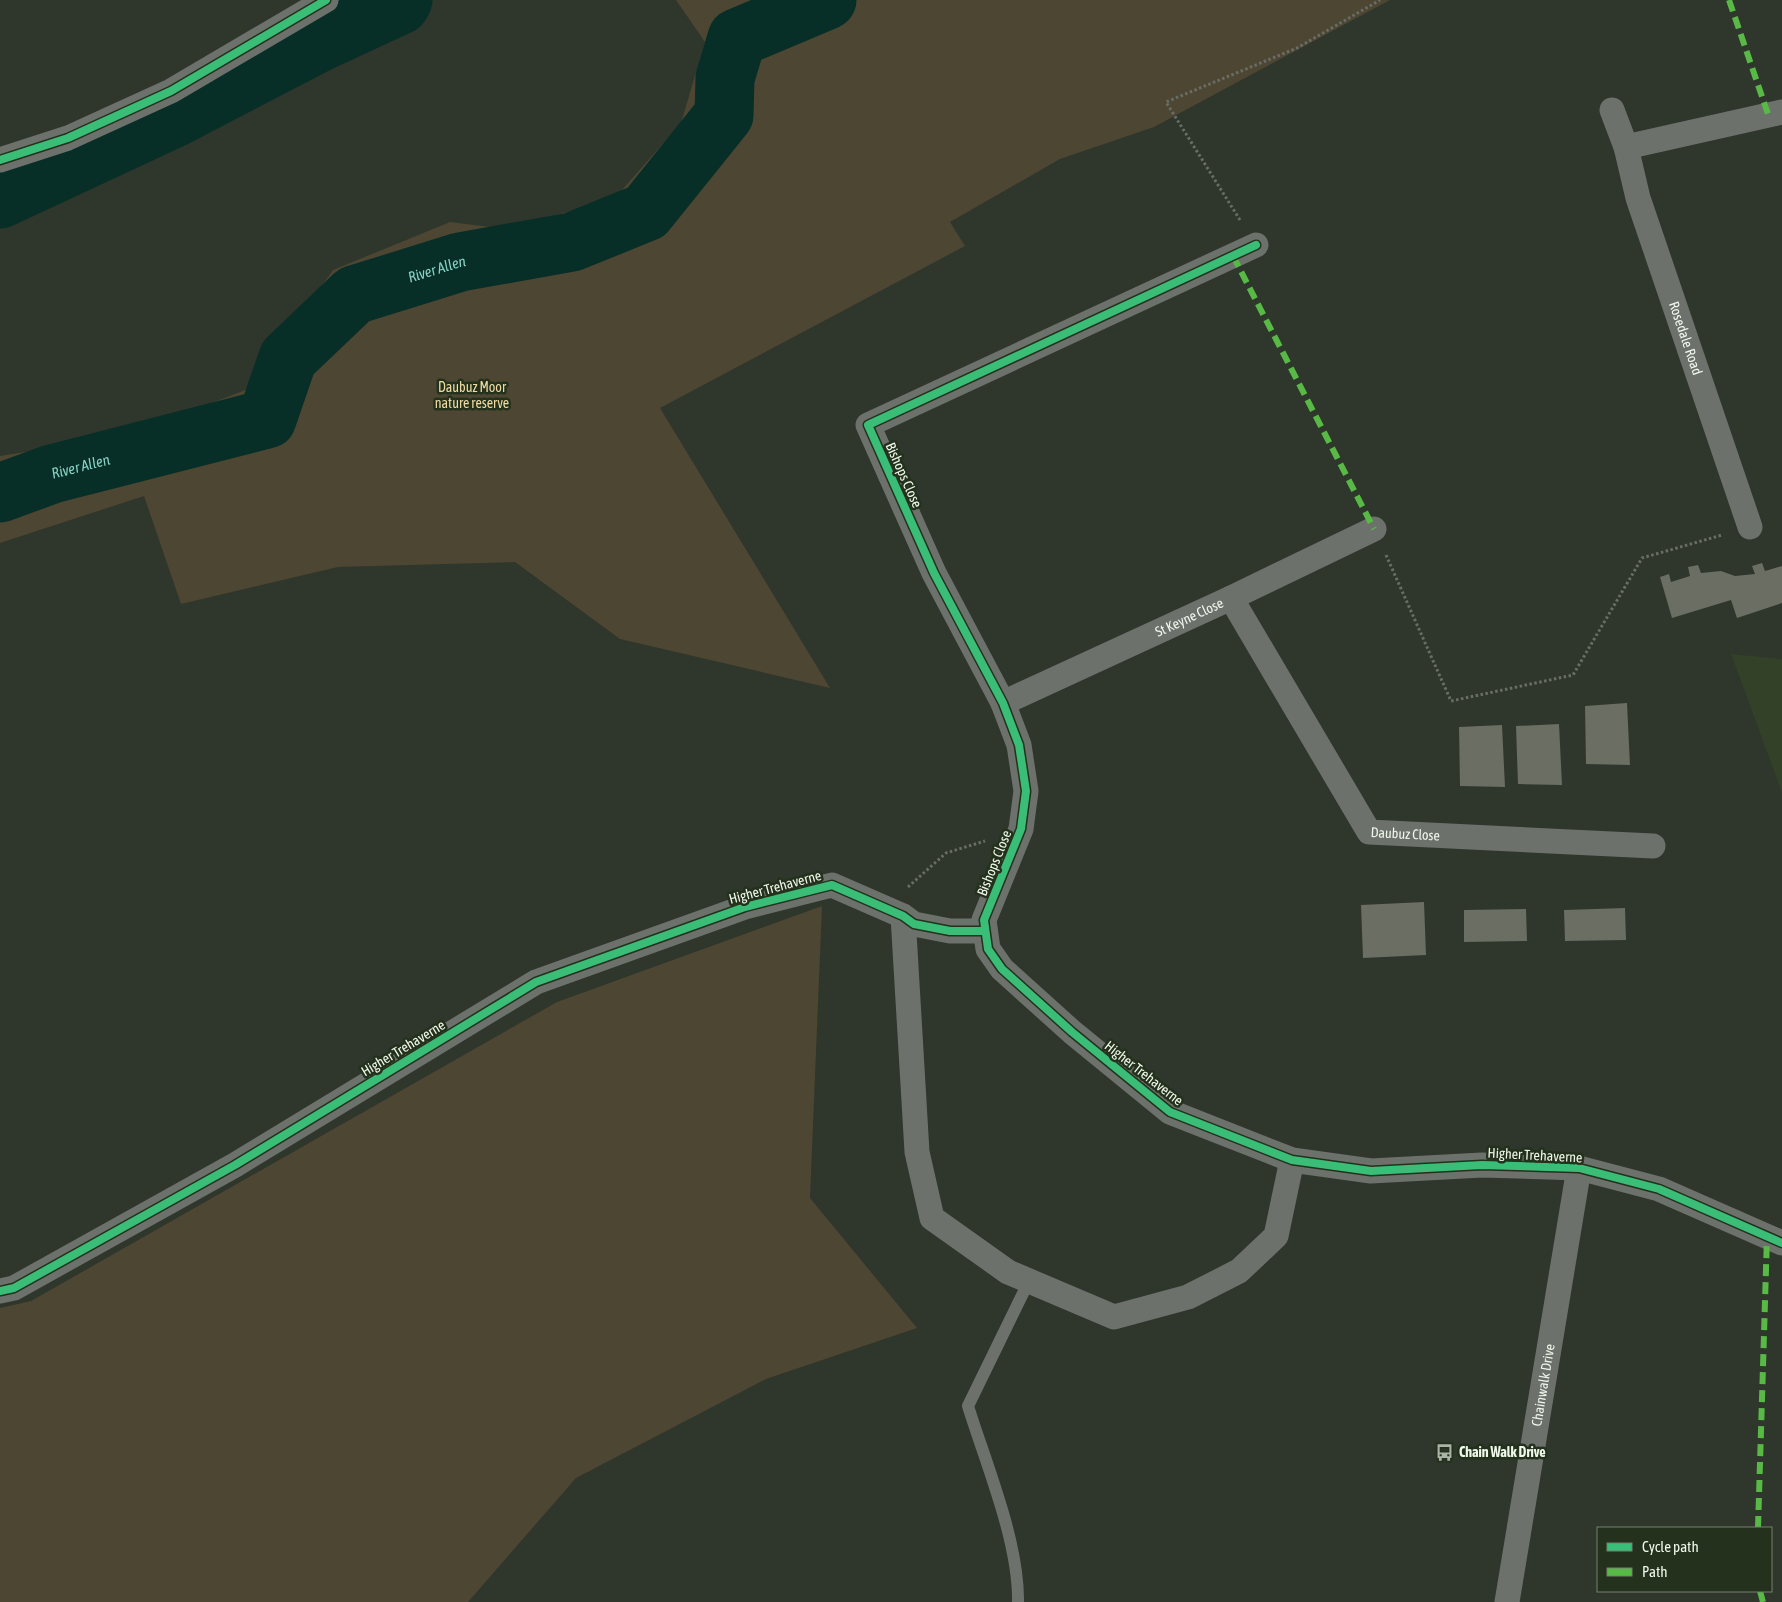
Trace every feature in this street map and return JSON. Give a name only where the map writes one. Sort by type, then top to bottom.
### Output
[{"type":"street","points":[[0,160],[68,138],[171,91],[326,0]]},
{"type":"street","name":"Rosedale Road","points":[[1612,110],[1626,147],[1638,198],[1750,527]]},
{"type":"street","points":[[1626,147],[1782,112]]},
{"type":"street","name":"Bishops Close","points":[[984,931],[984,920],[1021,829],[1026,791],[1019,745],[1003,703],[934,573],[868,425],[1256,245]]},
{"type":"street","name":"St Keyne Close","points":[[1003,703],[1231,598],[1374,529]]},
{"type":"street","name":"Daubuz Close","points":[[1231,598],[1369,832],[1653,846]]},
{"type":"street","name":"Higher Trehaverne","points":[[0,1291],[14,1288],[235,1164],[536,982],[745,907],[832,885],[903,916],[914,924],[941,929],[984,931],[988,949],[1002,969],[1072,1032],[1170,1112],[1292,1160],[1371,1171],[1482,1165],[1578,1168],[1659,1189],[1782,1243]]},
{"type":"street","points":[[903,916],[917,1152],[932,1218],[1008,1272],[1114,1317],[1188,1298],[1238,1271],[1276,1236],[1292,1160]]},
{"type":"street","name":"Chainwalk Drive","points":[[1507,1602],[1578,1168]]},
{"type":"lane","points":[[1018,1602],[1013,1548],[968,1406],[1029,1281]]},
{"type":"path","points":[[1256,245],[1166,102],[1297,48],[1380,0]]},
{"type":"path","points":[[1374,529],[1451,701],[1573,675],[1642,558],[1750,527]]},
{"type":"path","points":[[903,916],[907,888],[946,853],[1021,829]]},
{"type":"shaded area","points":[[1731,654],[1782,659],[1782,793]]},
{"type":"green space","name":"Daubuz Moor nature reserve","points":[[676,0],[1390,0],[1154,127],[1060,159],[950,222],[965,246],[660,408],[830,688],[620,639],[515,562],[338,567],[181,604],[144,496],[0,543],[0,456],[125,436],[248,389],[333,270],[450,222],[506,229],[614,199],[681,123],[705,42]]},
{"type":"green space","points":[[822,906],[810,1198],[917,1328],[766,1379],[576,1478],[468,1602],[0,1602],[0,1308],[31,1301],[557,1002]]},
{"type":"building","points":[[1762,563],[1765,571],[1782,566],[1782,603],[1737,618],[1731,600],[1672,618],[1660,577],[1669,574],[1671,582],[1690,576],[1688,567],[1698,565],[1701,573],[1721,571],[1735,576],[1755,574],[1752,566]]},
{"type":"building","points":[[1627,703],[1630,765],[1586,764],[1585,706]]},
{"type":"building","points":[[1559,724],[1562,785],[1518,784],[1516,726]]},
{"type":"building","points":[[1502,725],[1505,787],[1460,786],[1459,727]]},
{"type":"building","points":[[1424,902],[1426,955],[1363,958],[1361,905]]},
{"type":"building","points":[[1625,908],[1626,940],[1565,941],[1564,910]]},
{"type":"building","points":[[1526,909],[1527,941],[1464,942],[1464,910]]},
{"type":"waterway","points":[[0,199],[174,118],[318,43],[400,5],[403,0]]},
{"type":"waterway","name":"River Allen","points":[[0,493],[52,474],[267,419],[288,358],[354,295],[460,262],[572,242],[646,212],[724,115],[725,78],[737,38],[827,0]]},
{"type":"marked path","points":[[1729,0],[1768,114]]},
{"type":"marked path","points":[[1233,256],[1374,529]]},
{"type":"marked path","points":[[1758,1527],[1767,1237]]},
{"type":"marked path","points":[[1760,1592],[1763,1602]]},
{"type":"cycle path","points":[[0,160],[68,138],[171,91],[326,0]]},
{"type":"cycle path","points":[[1256,245],[868,425],[934,573],[1003,703],[1019,745],[1026,791],[1021,829],[984,920],[988,949],[1002,969],[1072,1032],[1170,1112],[1292,1160],[1371,1171],[1482,1165],[1579,1168],[1659,1189],[1782,1243]]},
{"type":"cycle path","points":[[0,1291],[14,1288],[235,1165],[536,982],[745,907],[832,885],[903,916],[914,924],[950,931],[984,931]]},
{"type":"place","name":"Chain Walk Drive","points":[[1445,1452]]}]
